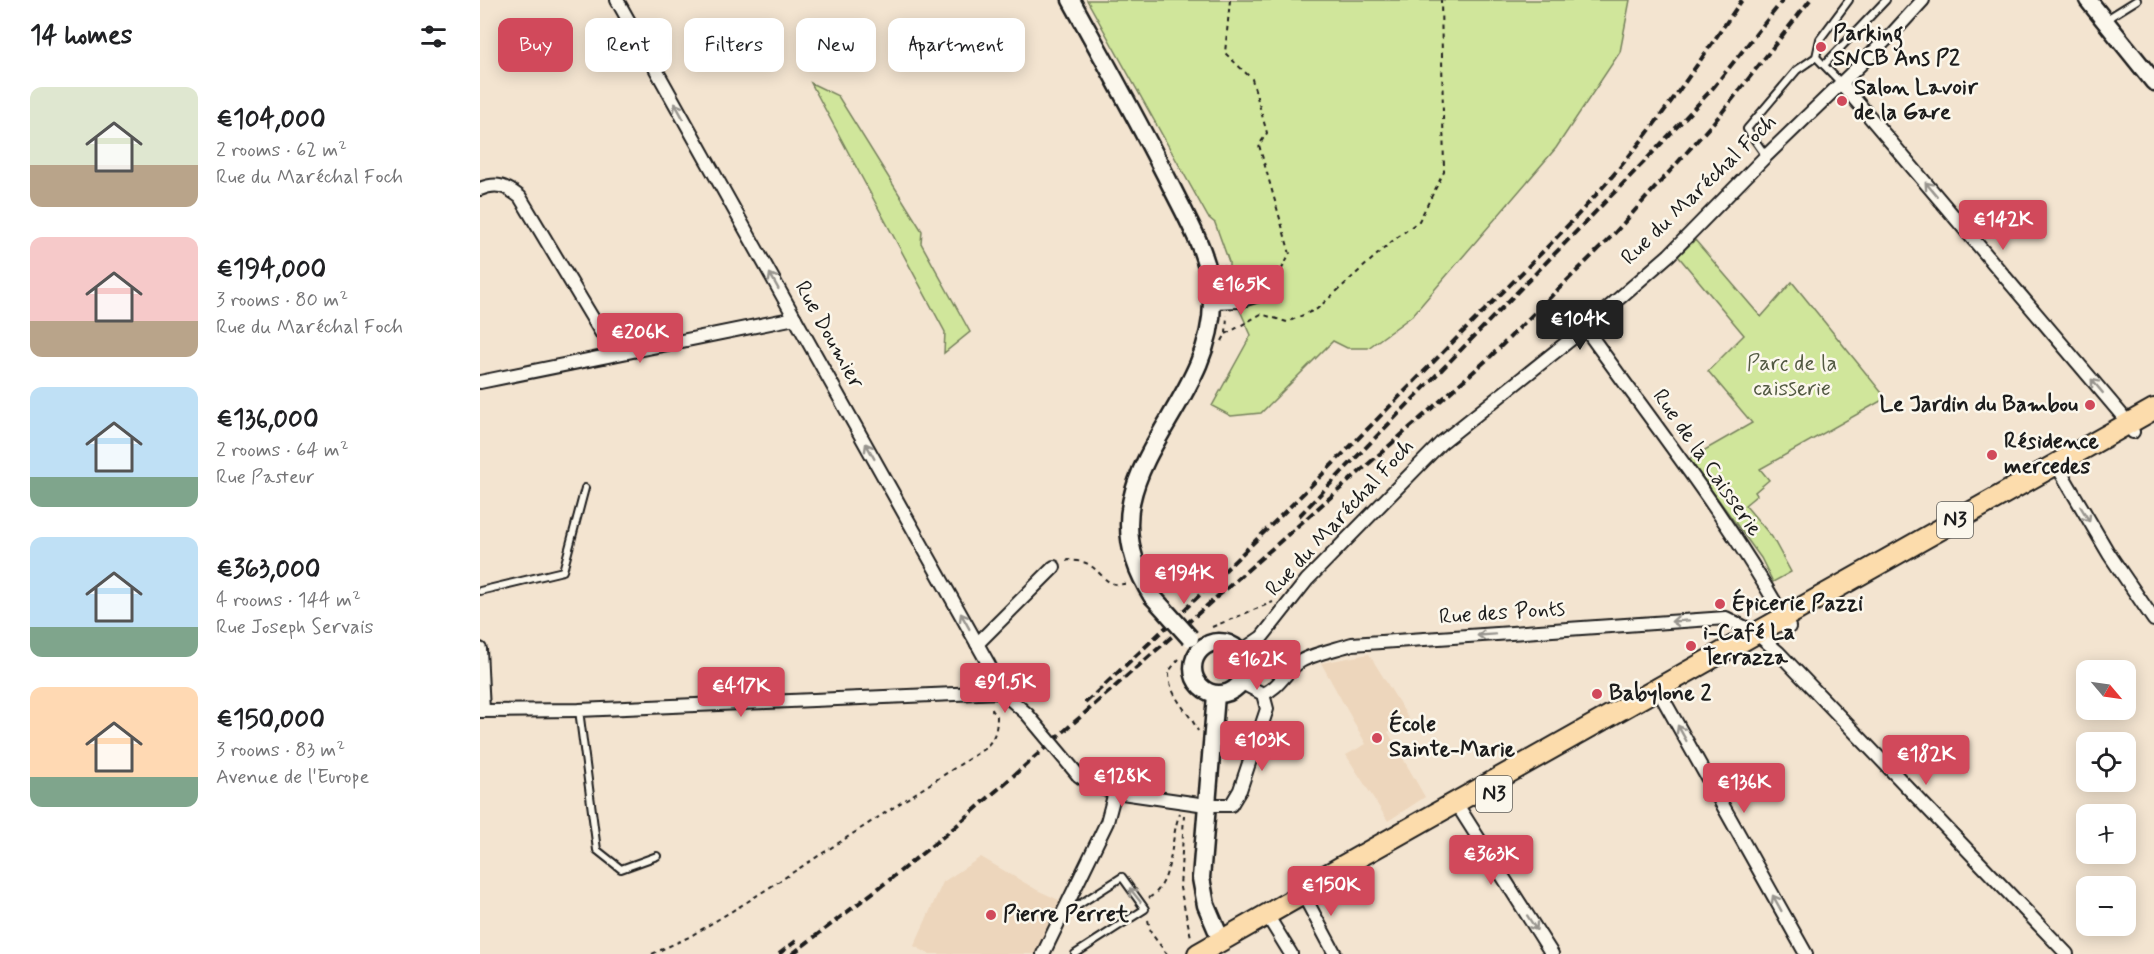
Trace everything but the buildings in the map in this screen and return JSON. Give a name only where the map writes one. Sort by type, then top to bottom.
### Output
[{"type":"main road","name":"N3","points":[[1194,946],[1221,940],[1303,894],[1318,894],[1459,808],[1659,693],[2131,427],[2154,409]]},
{"type":"main road","name":"N3","points":[[2131,427],[2154,420]]},
{"type":"street","name":"Rue Doumier","points":[[617,0],[1002,692]]},
{"type":"street","points":[[1071,0],[1149,142],[1196,234],[1209,274],[1212,302],[1206,342],[1192,377],[1142,468],[1130,502],[1128,531],[1139,574],[1152,596],[1196,643],[1221,642],[1232,645],[1240,652],[1245,660],[1246,670],[1242,683],[1230,692],[1216,694],[1202,688],[1195,680],[1192,669],[1196,643]]},
{"type":"street","name":"Rue du Maréchal Foch","points":[[1240,652],[1262,637],[1307,580],[1441,443],[1585,328],[1669,255],[1923,0]]},
{"type":"street","points":[[2088,0],[2154,82]]},
{"type":"street","points":[[1842,83],[2131,427]]},
{"type":"street","points":[[480,189],[489,186],[507,187],[520,196],[615,354]]},
{"type":"street","points":[[1212,302],[1239,301],[1262,294]]},
{"type":"street","points":[[480,382],[795,318]]},
{"type":"street","name":"Rue de la Caisserie","points":[[1585,328],[1712,505],[1761,577],[1786,622]]},
{"type":"street","points":[[2058,468],[2109,554],[2154,620]]},
{"type":"street","points":[[977,644],[1054,567]]},
{"type":"street","name":"Rue des Ponts","points":[[1263,694],[1269,692],[1280,682],[1298,662],[1352,644],[1726,618],[1760,637],[1778,652],[2067,954]]},
{"type":"street","points":[[480,649],[482,711],[579,710],[1002,692],[1027,714],[1078,775],[1093,786],[1115,792],[1206,805],[1231,805],[1240,790],[1267,710],[1263,694],[1242,683]]},
{"type":"street","points":[[1659,693],[1806,954]]},
{"type":"street","points":[[1216,694],[1201,878],[1206,906],[1221,940]]},
{"type":"street","points":[[1043,954],[1107,822],[1115,792]]},
{"type":"street","points":[[1459,808],[1552,954]]},
{"type":"street","points":[[1303,894],[1335,954]]},
{"type":"street","points":[[1267,915],[1291,954]]},
{"type":"lane","points":[[1766,156],[1747,129],[1797,70],[1816,57],[1820,39],[1849,0]]},
{"type":"lane","points":[[1824,64],[1886,0]]},
{"type":"lane","points":[[2105,20],[2137,0]]},
{"type":"lane","points":[[1816,57],[1842,83]]},
{"type":"lane","points":[[480,591],[563,571],[585,488]]},
{"type":"lane","points":[[579,710],[597,850],[621,868],[657,856]]},
{"type":"lane","points":[[1061,916],[1122,877],[1143,906],[1075,954]]},
{"type":"path","points":[[1230,0],[1225,53],[1252,79],[1267,133],[1259,145],[1290,254],[1274,286],[1262,294]]},
{"type":"path","points":[[1219,346],[1226,334],[1261,314],[1287,322],[1317,309],[1390,243],[1419,221],[1444,172],[1441,0]]},
{"type":"path","points":[[1054,567],[1069,560],[1086,563],[1117,586],[1132,582],[1130,578]]},
{"type":"path","points":[[1212,627],[1266,605],[1286,590],[1294,596]]},
{"type":"path","points":[[1179,659],[1168,671],[1168,682],[1198,734]]},
{"type":"path","points":[[652,954],[689,937],[737,908],[984,749],[993,741],[997,729],[997,716],[992,710],[993,703],[1002,692]]},
{"type":"path","points":[[1167,954],[1151,933],[1143,906],[1159,892],[1169,864],[1177,819],[1184,802]]},
{"type":"path","points":[[1184,802],[1180,888],[1194,946]]},
{"type":"shaded area","name":"École Sainte-Marie","points":[[1369,654],[1409,719],[1388,732],[1425,797],[1388,821],[1346,755],[1366,744],[1321,663]]},
{"type":"shaded area","name":"Pierre Perret","points":[[981,857],[1037,890],[1061,901],[1036,954],[929,954],[914,946],[943,882]]},
{"type":"green space","points":[[1087,0],[1630,0],[1620,52],[1556,148],[1412,316],[1368,348],[1347,348],[1333,341],[1261,413],[1231,416],[1212,406],[1251,335],[1229,286],[1229,262],[1215,223],[1208,217]]},
{"type":"green space","points":[[811,83],[838,96],[922,231],[921,243],[970,332],[944,353],[945,332]]},
{"type":"green space","name":"Parc de la caisserie","points":[[1695,240],[1761,317],[1792,282],[1886,398],[1760,469],[1769,480],[1745,505],[1772,537],[1791,572],[1773,582],[1761,558],[1689,459],[1752,423],[1708,371],[1744,335],[1678,256]]},
{"type":"railway","points":[[1085,703],[1269,527],[1567,226],[1613,176],[1648,132],[1742,0]]},
{"type":"railway","points":[[1299,516],[1645,161],[1713,88],[1783,0]]},
{"type":"railway","points":[[792,954],[955,827],[1489,358],[1613,235],[1720,115],[1810,0]]},
{"type":"railway","points":[[779,954],[796,941]]},
{"type":"place","name":"Parking SNCB Ans P2","points":[[1821,47]]},
{"type":"place","name":"Salon Lavoir de la Gare","points":[[1842,101]]},
{"type":"place","name":"Le Jardin du Bambou","points":[[2090,405]]},
{"type":"place","name":"Résidence mercedes","points":[[1992,455]]},
{"type":"place","name":"Épicerie Pazzi","points":[[1720,604]]},
{"type":"place","name":"i-Café La Terrazza","points":[[1691,646]]},
{"type":"place","name":"Babylone 2","points":[[1597,694]]},
{"type":"place","name":"École Sainte-Marie","points":[[1377,738]]},
{"type":"place","name":"Pierre Perret","points":[[991,915]]}]
